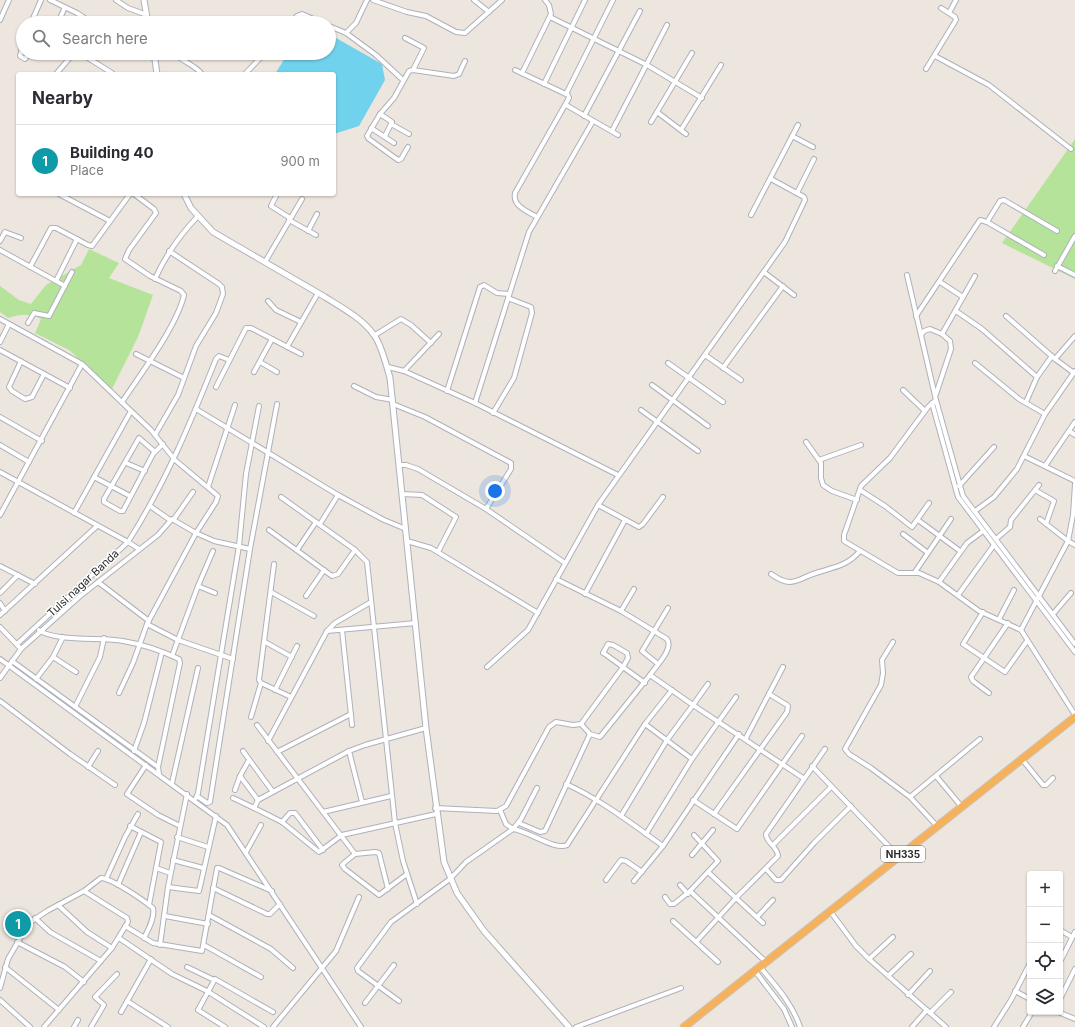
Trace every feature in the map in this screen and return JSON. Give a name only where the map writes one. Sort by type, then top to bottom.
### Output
[{"type":"highway","name":"NH335","points":[[684,1027],[1075,716]]},
{"type":"highway","name":"NH335","points":[[691,1027],[727,998],[730,990]]},
{"type":"street","points":[[0,20],[9,0]]},
{"type":"street","points":[[34,16],[41,0]]},
{"type":"street","points":[[50,0],[80,16]]},
{"type":"street","points":[[116,0],[132,10],[147,15],[144,0]]},
{"type":"street","points":[[346,33],[356,23],[367,0]]},
{"type":"street","points":[[373,0],[407,12],[426,16],[461,33],[469,32],[502,0]]},
{"type":"street","points":[[474,0],[489,12]]},
{"type":"street","points":[[522,73],[550,17],[552,10],[545,0]]},
{"type":"street","points":[[544,84],[585,0]]},
{"type":"street","points":[[566,94],[613,0]]},
{"type":"street","points":[[949,13],[956,0]]},
{"type":"street","points":[[61,16],[65,7]]},
{"type":"street","points":[[926,69],[956,20],[955,17],[941,8]]},
{"type":"street","points":[[584,116],[620,52],[640,11]]},
{"type":"street","points":[[297,16],[302,14],[307,16]]},
{"type":"street","points":[[550,17],[647,65],[702,98]]},
{"type":"street","points":[[612,131],[647,65],[666,25]]},
{"type":"street","points":[[336,29],[346,33],[376,55],[403,80]]},
{"type":"street","points":[[405,38],[424,48],[413,70]]},
{"type":"street","points":[[652,122],[692,53]]},
{"type":"street","points":[[935,56],[989,85],[1071,150]]},
{"type":"street","points":[[58,72],[68,60]]},
{"type":"street","points":[[91,60],[110,72]]},
{"type":"street","points":[[155,60],[157,72]]},
{"type":"street","points":[[181,60],[196,68],[200,72]]},
{"type":"street","points":[[247,72],[258,60]]},
{"type":"street","points":[[408,147],[400,160],[396,159],[368,139],[367,136],[380,114],[394,98],[409,71],[413,70],[454,76],[459,74],[465,61]]},
{"type":"street","points":[[681,130],[722,65]]},
{"type":"street","points":[[515,70],[566,94],[569,98],[515,193],[514,198],[516,204],[537,217]]},
{"type":"street","points":[[566,105],[618,135]]},
{"type":"street","points":[[657,112],[686,134]]},
{"type":"street","points":[[380,114],[390,120],[391,124],[409,134]]},
{"type":"street","points":[[475,403],[529,232],[593,121]]},
{"type":"street","points":[[384,136],[391,124]]},
{"type":"street","points":[[751,215],[798,125]]},
{"type":"street","points":[[371,128],[394,143]]},
{"type":"street","points":[[792,136],[813,147]]},
{"type":"street","points":[[797,193],[814,159]]},
{"type":"street","points":[[487,666],[522,635],[538,613],[598,505],[656,421],[765,273],[785,242],[804,203],[804,197],[771,179]]},
{"type":"street","points":[[63,196],[110,221]]},
{"type":"street","points":[[30,267],[51,228],[56,228],[92,246],[129,196]]},
{"type":"street","points":[[122,402],[150,360],[175,316],[184,295],[181,291],[156,279],[125,259],[129,250],[156,213],[154,208],[133,196]]},
{"type":"street","points":[[185,196],[191,208],[213,232],[342,308],[375,335],[388,367],[393,402],[426,728],[444,862],[457,893],[484,931],[568,1027]]},
{"type":"street","points":[[276,196],[271,206],[316,235]]},
{"type":"street","points":[[265,262],[302,199]]},
{"type":"street","points":[[987,222],[1000,201],[1004,200],[1057,232]]},
{"type":"street","points":[[308,231],[317,214]]},
{"type":"street","points":[[156,279],[169,251],[198,216]]},
{"type":"street","points":[[916,316],[940,282],[978,221],[982,220],[987,222],[1044,256]]},
{"type":"street","points":[[0,241],[6,232],[21,238]]},
{"type":"street","points":[[1055,271],[1075,236]]},
{"type":"street","points":[[56,281],[77,239]]},
{"type":"street","points":[[0,250],[65,286]]},
{"type":"street","points":[[155,435],[172,407],[196,346],[216,313],[224,290],[220,284],[169,251]]},
{"type":"street","points":[[1057,266],[1075,275]]},
{"type":"street","points":[[28,323],[34,313],[49,316],[72,272]]},
{"type":"street","points":[[765,273],[794,295]]},
{"type":"street","points":[[907,275],[936,398],[959,486],[968,503],[996,539],[1075,652]]},
{"type":"street","points":[[942,334],[975,276]]},
{"type":"street","points":[[940,282],[963,297]]},
{"type":"street","points":[[447,390],[480,287],[484,285],[497,293],[508,296],[531,307],[532,313],[514,378],[493,413]]},
{"type":"street","points":[[723,368],[783,286]]},
{"type":"street","points":[[287,347],[318,293]]},
{"type":"street","points":[[268,301],[276,310],[301,322]]},
{"type":"street","points":[[956,311],[982,329],[1037,377]]},
{"type":"street","points":[[975,511],[994,497],[1004,486],[1024,456],[1045,414],[1074,372],[1053,357],[1006,316]]},
{"type":"street","points":[[0,318],[82,364],[131,411],[140,417],[175,460],[218,496],[196,533],[148,622],[119,693]]},
{"type":"street","points":[[375,335],[401,319],[411,325],[431,343]]},
{"type":"street","points":[[0,342],[9,324]]},
{"type":"street","points":[[216,387],[246,328],[251,328],[301,354]]},
{"type":"street","points":[[921,335],[924,331],[930,329],[948,338],[951,344],[936,398],[925,410],[904,441],[861,486],[843,538],[847,544],[898,573],[915,572],[939,582],[983,612],[1021,630],[1075,716]]},
{"type":"street","points":[[404,371],[439,334]]},
{"type":"street","points":[[1026,402],[1037,377],[1053,357],[1075,337]]},
{"type":"street","points":[[254,372],[272,339]]},
{"type":"street","points":[[0,350],[70,388]]},
{"type":"street","points":[[136,354],[184,378]]},
{"type":"street","points":[[705,355],[741,380]]},
{"type":"street","points":[[139,549],[128,542],[175,460],[216,359],[219,356],[229,360]]},
{"type":"street","points":[[21,361],[9,387],[12,391],[25,399],[32,397],[44,374]]},
{"type":"street","points":[[260,362],[277,372]]},
{"type":"street","points":[[668,363],[723,402]]},
{"type":"street","points":[[975,363],[1011,393],[1045,414]]},
{"type":"street","points":[[0,515],[42,441],[82,364]]},
{"type":"street","points":[[388,367],[404,371],[475,403],[618,476]]},
{"type":"street","points":[[652,385],[708,426]]},
{"type":"street","points":[[354,386],[376,398],[393,402],[425,417],[510,463],[511,469],[486,509]]},
{"type":"street","points":[[903,390],[925,410]]},
{"type":"street","points":[[932,403],[955,490],[962,503],[1037,598],[1053,614],[1075,644]]},
{"type":"street","points":[[0,659],[187,794],[207,803],[210,802],[250,549],[277,404]]},
{"type":"street","points":[[208,487],[235,405]]},
{"type":"street","points":[[196,798],[239,546],[244,488],[259,406]]},
{"type":"street","points":[[196,409],[338,495],[384,520],[406,528]]},
{"type":"street","points":[[641,410],[698,451]]},
{"type":"street","points":[[74,513],[131,411]]},
{"type":"street","points":[[0,417],[42,441]]},
{"type":"street","points":[[1045,466],[1075,422]]},
{"type":"street","points":[[1069,431],[1075,435]]},
{"type":"street","points":[[155,452],[139,438],[111,486],[104,502],[120,511],[124,510],[130,496],[155,452],[163,444]]},
{"type":"street","points":[[806,442],[819,460],[822,467],[822,482],[824,485],[832,491],[857,500]]},
{"type":"street","points":[[0,445],[29,462]]},
{"type":"street","points":[[819,460],[861,445]]},
{"type":"street","points":[[959,486],[994,447]]},
{"type":"street","points":[[1021,630],[1068,541],[1074,515],[1075,482],[1024,456]]},
{"type":"street","points":[[126,462],[145,471]]},
{"type":"street","points":[[399,465],[406,465],[418,469],[486,509],[565,564]]},
{"type":"street","name":"Tulsi nagar Banda","points":[[0,472],[128,542],[16,644]]},
{"type":"street","points":[[94,477],[130,496]]},
{"type":"street","points":[[996,539],[1010,527],[1011,520],[1039,485]]},
{"type":"street","points":[[860,490],[885,506],[909,526],[914,525],[929,503]]},
{"type":"street","points":[[1035,490],[1054,501],[1046,524]]},
{"type":"street","points":[[0,678],[21,649],[98,582],[158,534],[172,520],[193,492]]},
{"type":"street","points":[[402,494],[422,495],[456,517],[438,552]]},
{"type":"street","points":[[297,550],[338,495]]},
{"type":"street","points":[[282,497],[355,550],[367,562],[391,796],[395,823],[407,874],[417,904]]},
{"type":"street","points":[[598,505],[637,526],[641,526],[663,497]]},
{"type":"street","points":[[150,506],[196,533],[220,543],[250,549]]},
{"type":"street","points":[[915,572],[951,519]]},
{"type":"street","points":[[1040,519],[1068,541],[1075,544]]},
{"type":"street","points":[[585,594],[625,520]]},
{"type":"street","points":[[918,520],[960,550]]},
{"type":"street","points":[[0,615],[97,526]]},
{"type":"street","points":[[269,530],[332,576],[336,576],[355,550]]},
{"type":"street","points":[[939,582],[960,550],[983,531]]},
{"type":"street","points":[[903,534],[928,553]]},
{"type":"street","points":[[407,541],[425,545],[438,552],[538,613]]},
{"type":"street","points":[[958,595],[994,545]]},
{"type":"street","points":[[172,656],[198,586],[213,551]]},
{"type":"street","points":[[771,574],[785,582],[803,580],[818,572],[847,564],[860,552]]},
{"type":"street","points":[[251,717],[261,683],[259,678],[265,642],[274,564]]},
{"type":"street","points":[[0,566],[35,584]]},
{"type":"street","points":[[306,596],[324,570]]},
{"type":"street","points":[[0,593],[18,576]]},
{"type":"street","points":[[556,579],[621,611],[667,639],[670,645],[645,683],[602,735],[598,737],[590,734],[581,724]]},
{"type":"street","points":[[98,582],[148,622],[178,640],[233,659]]},
{"type":"street","points":[[198,586],[215,593]]},
{"type":"street","points":[[621,611],[634,589]]},
{"type":"street","points":[[999,619],[1014,590]]},
{"type":"street","points":[[271,592],[314,616]]},
{"type":"street","points":[[1053,614],[1071,593]]},
{"type":"street","points":[[268,741],[327,631],[335,622],[371,602]]},
{"type":"street","points":[[0,603],[5,611]]},
{"type":"street","points":[[658,664],[642,651],[668,608]]},
{"type":"street","points":[[983,612],[963,644],[983,659],[1005,672],[1027,641]]},
{"type":"street","points":[[327,631],[416,623]]},
{"type":"street","points":[[990,693],[971,679],[1008,623]]},
{"type":"street","points":[[36,626],[40,631],[63,637],[104,638],[139,644],[179,659],[180,663],[158,767],[159,774]]},
{"type":"street","points":[[0,627],[21,649]]},
{"type":"street","points":[[342,630],[352,725]]},
{"type":"street","points":[[36,679],[52,657],[63,637]]},
{"type":"street","points":[[75,707],[100,657],[104,638]]},
{"type":"street","points":[[265,642],[292,657]]},
{"type":"street","points":[[892,642],[882,660],[883,679],[881,685],[845,749],[849,754],[910,796],[937,826]]},
{"type":"street","points":[[233,798],[282,822],[317,852],[323,850],[342,835],[395,823],[436,811],[500,810],[506,806],[549,727],[556,722],[573,725],[581,724],[623,667],[628,658],[627,653],[608,644],[604,653],[623,667],[645,683]]},
{"type":"street","points":[[275,690],[297,646]]},
{"type":"street","points":[[134,750],[144,723],[162,652]]},
{"type":"street","points":[[52,657],[76,672]]},
{"type":"street","points":[[12,661],[158,767]]},
{"type":"street","points":[[746,738],[783,667]]},
{"type":"street","points":[[172,783],[198,668]]},
{"type":"street","points":[[650,675],[718,722],[746,738],[803,778]]},
{"type":"street","points":[[261,683],[291,697]]},
{"type":"street","points":[[621,816],[667,740],[708,684]]},
{"type":"street","points":[[500,810],[506,824],[513,829],[534,836],[554,846],[564,847],[567,845],[645,724],[672,690]]},
{"type":"street","points":[[714,814],[788,709],[787,705],[769,694]]},
{"type":"street","points":[[646,834],[692,759],[736,697]]},
{"type":"street","points":[[0,701],[88,767],[115,785]]},
{"type":"street","points":[[277,752],[351,714]]},
{"type":"street","points":[[645,724],[692,759]]},
{"type":"street","points":[[257,725],[355,854]]},
{"type":"street","points":[[254,808],[258,800],[349,751],[426,728]]},
{"type":"street","points":[[519,823],[540,832],[544,831],[590,734]]},
{"type":"street","points":[[634,881],[662,846],[739,734]]},
{"type":"street","points":[[693,800],[736,829],[802,736]]},
{"type":"street","points":[[910,796],[980,739]]},
{"type":"street","points":[[696,942],[736,898],[778,856],[778,852],[767,839],[766,834],[803,778],[825,749]]},
{"type":"street","points":[[88,767],[98,751]]},
{"type":"street","points":[[243,751],[273,792]]},
{"type":"street","points":[[349,751],[362,802]]},
{"type":"street","points":[[1021,758],[1044,786],[1053,778]]},
{"type":"street","points":[[235,790],[240,776],[249,760]]},
{"type":"street","points":[[146,765],[127,794],[158,815],[180,826]]},
{"type":"street","points":[[812,766],[899,857]]},
{"type":"street","points":[[240,776],[258,800]]},
{"type":"street","points":[[936,776],[961,806]]},
{"type":"street","points":[[566,784],[621,816],[662,846]]},
{"type":"street","points":[[773,845],[831,787]]},
{"type":"street","points":[[399,1001],[358,971],[357,966],[391,922],[450,879],[466,862],[513,829],[519,823],[537,788]]},
{"type":"street","points":[[160,945],[170,873],[187,794]]},
{"type":"street","points":[[323,812],[391,796]]},
{"type":"street","points":[[196,798],[227,825],[361,1027]]},
{"type":"street","points":[[766,869],[776,880],[781,880],[814,843],[851,806]]},
{"type":"street","points":[[282,822],[290,813],[295,813],[323,850]]},
{"type":"street","points":[[106,879],[130,826],[138,814]]},
{"type":"street","points":[[168,887],[199,891],[216,816]]},
{"type":"street","points":[[246,852],[261,825]]},
{"type":"street","points":[[130,826],[161,842],[149,905]]},
{"type":"street","points":[[692,855],[713,830]]},
{"type":"street","points":[[118,885],[141,832]]},
{"type":"street","points":[[665,897],[672,905],[689,892],[708,873],[718,860],[694,835]]},
{"type":"street","points":[[177,837],[208,847]]},
{"type":"street","points":[[388,889],[379,853],[355,854],[344,863],[345,869],[377,894],[381,895],[407,874]]},
{"type":"street","points":[[173,860],[203,868]]},
{"type":"street","points":[[606,880],[621,860],[626,861],[642,872]]},
{"type":"street","points":[[125,926],[144,938],[160,945],[200,951],[203,950],[216,870],[218,867],[272,891]]},
{"type":"street","points":[[156,868],[170,873]]},
{"type":"street","points":[[708,873],[763,923]]},
{"type":"street","points":[[0,988],[5,967],[24,930],[35,918],[84,891],[99,879],[106,879],[118,885],[152,908],[153,913],[144,938]]},
{"type":"street","points":[[680,885],[718,918],[783,994],[792,1008],[800,1027]]},
{"type":"street","points":[[213,888],[267,914],[270,914],[280,904]]},
{"type":"street","points":[[44,1027],[112,948],[128,922],[127,918],[84,891]]},
{"type":"street","points":[[273,1027],[322,968],[341,942],[359,897]]},
{"type":"street","points":[[757,918],[773,900]]},
{"type":"street","points":[[58,905],[87,932],[112,948]]},
{"type":"street","points":[[830,911],[856,946],[868,959],[946,1027]]},
{"type":"street","points":[[209,915],[271,949],[294,968]]},
{"type":"street","points":[[165,916],[208,924]]},
{"type":"street","points":[[35,918],[50,932],[101,961]]},
{"type":"street","points":[[673,921],[718,962]]},
{"type":"street","points":[[1063,932],[1072,937]]},
{"type":"street","points":[[1063,956],[1075,932]]},
{"type":"street","points":[[868,959],[893,937]]},
{"type":"street","points":[[119,938],[172,974],[207,991],[264,1027]]},
{"type":"street","points":[[17,942],[65,967],[84,982]]},
{"type":"street","points":[[204,944],[261,977]]},
{"type":"street","points":[[888,976],[911,954]]},
{"type":"street","points":[[121,1012],[151,959]]},
{"type":"street","points":[[365,1003],[394,965]]},
{"type":"street","points":[[5,967],[59,1010]]},
{"type":"street","points":[[187,967],[214,980],[218,979],[272,1012]]},
{"type":"street","points":[[760,967],[792,1027]]},
{"type":"street","points":[[994,1027],[1027,969]]},
{"type":"street","points":[[1063,993],[1075,969]]},
{"type":"street","points":[[908,995],[930,971]]},
{"type":"street","points":[[91,1027],[104,1005],[96,998],[117,974]]},
{"type":"street","points":[[214,980],[198,1010],[225,1027]]},
{"type":"street","points":[[576,1027],[681,988]]},
{"type":"street","points":[[912,1027],[951,992]]},
{"type":"street","points":[[1015,992],[1027,998]]},
{"type":"street","points":[[0,1000],[30,1027]]},
{"type":"street","points":[[127,1001],[168,1027]]},
{"type":"street","points":[[1063,1014],[1075,1019]]},
{"type":"street","points":[[1023,1027],[1030,1015]]},
{"type":"street","points":[[74,1027],[78,1020]]},
{"type":"green space","points":[[1075,139],[1075,279],[1002,243]]},
{"type":"green space","points":[[89,249],[119,263],[109,278],[153,295],[138,337],[112,389],[69,350],[35,333],[41,319],[25,315],[8,318],[0,312],[0,286],[19,300],[31,304],[46,285],[81,265]]},
{"type":"water","points":[[336,38],[382,64],[385,80],[359,126],[336,133],[336,72],[276,72],[284,60],[336,60]]},
{"type":"place","name":"Building 40","points":[[18,924]]}]
